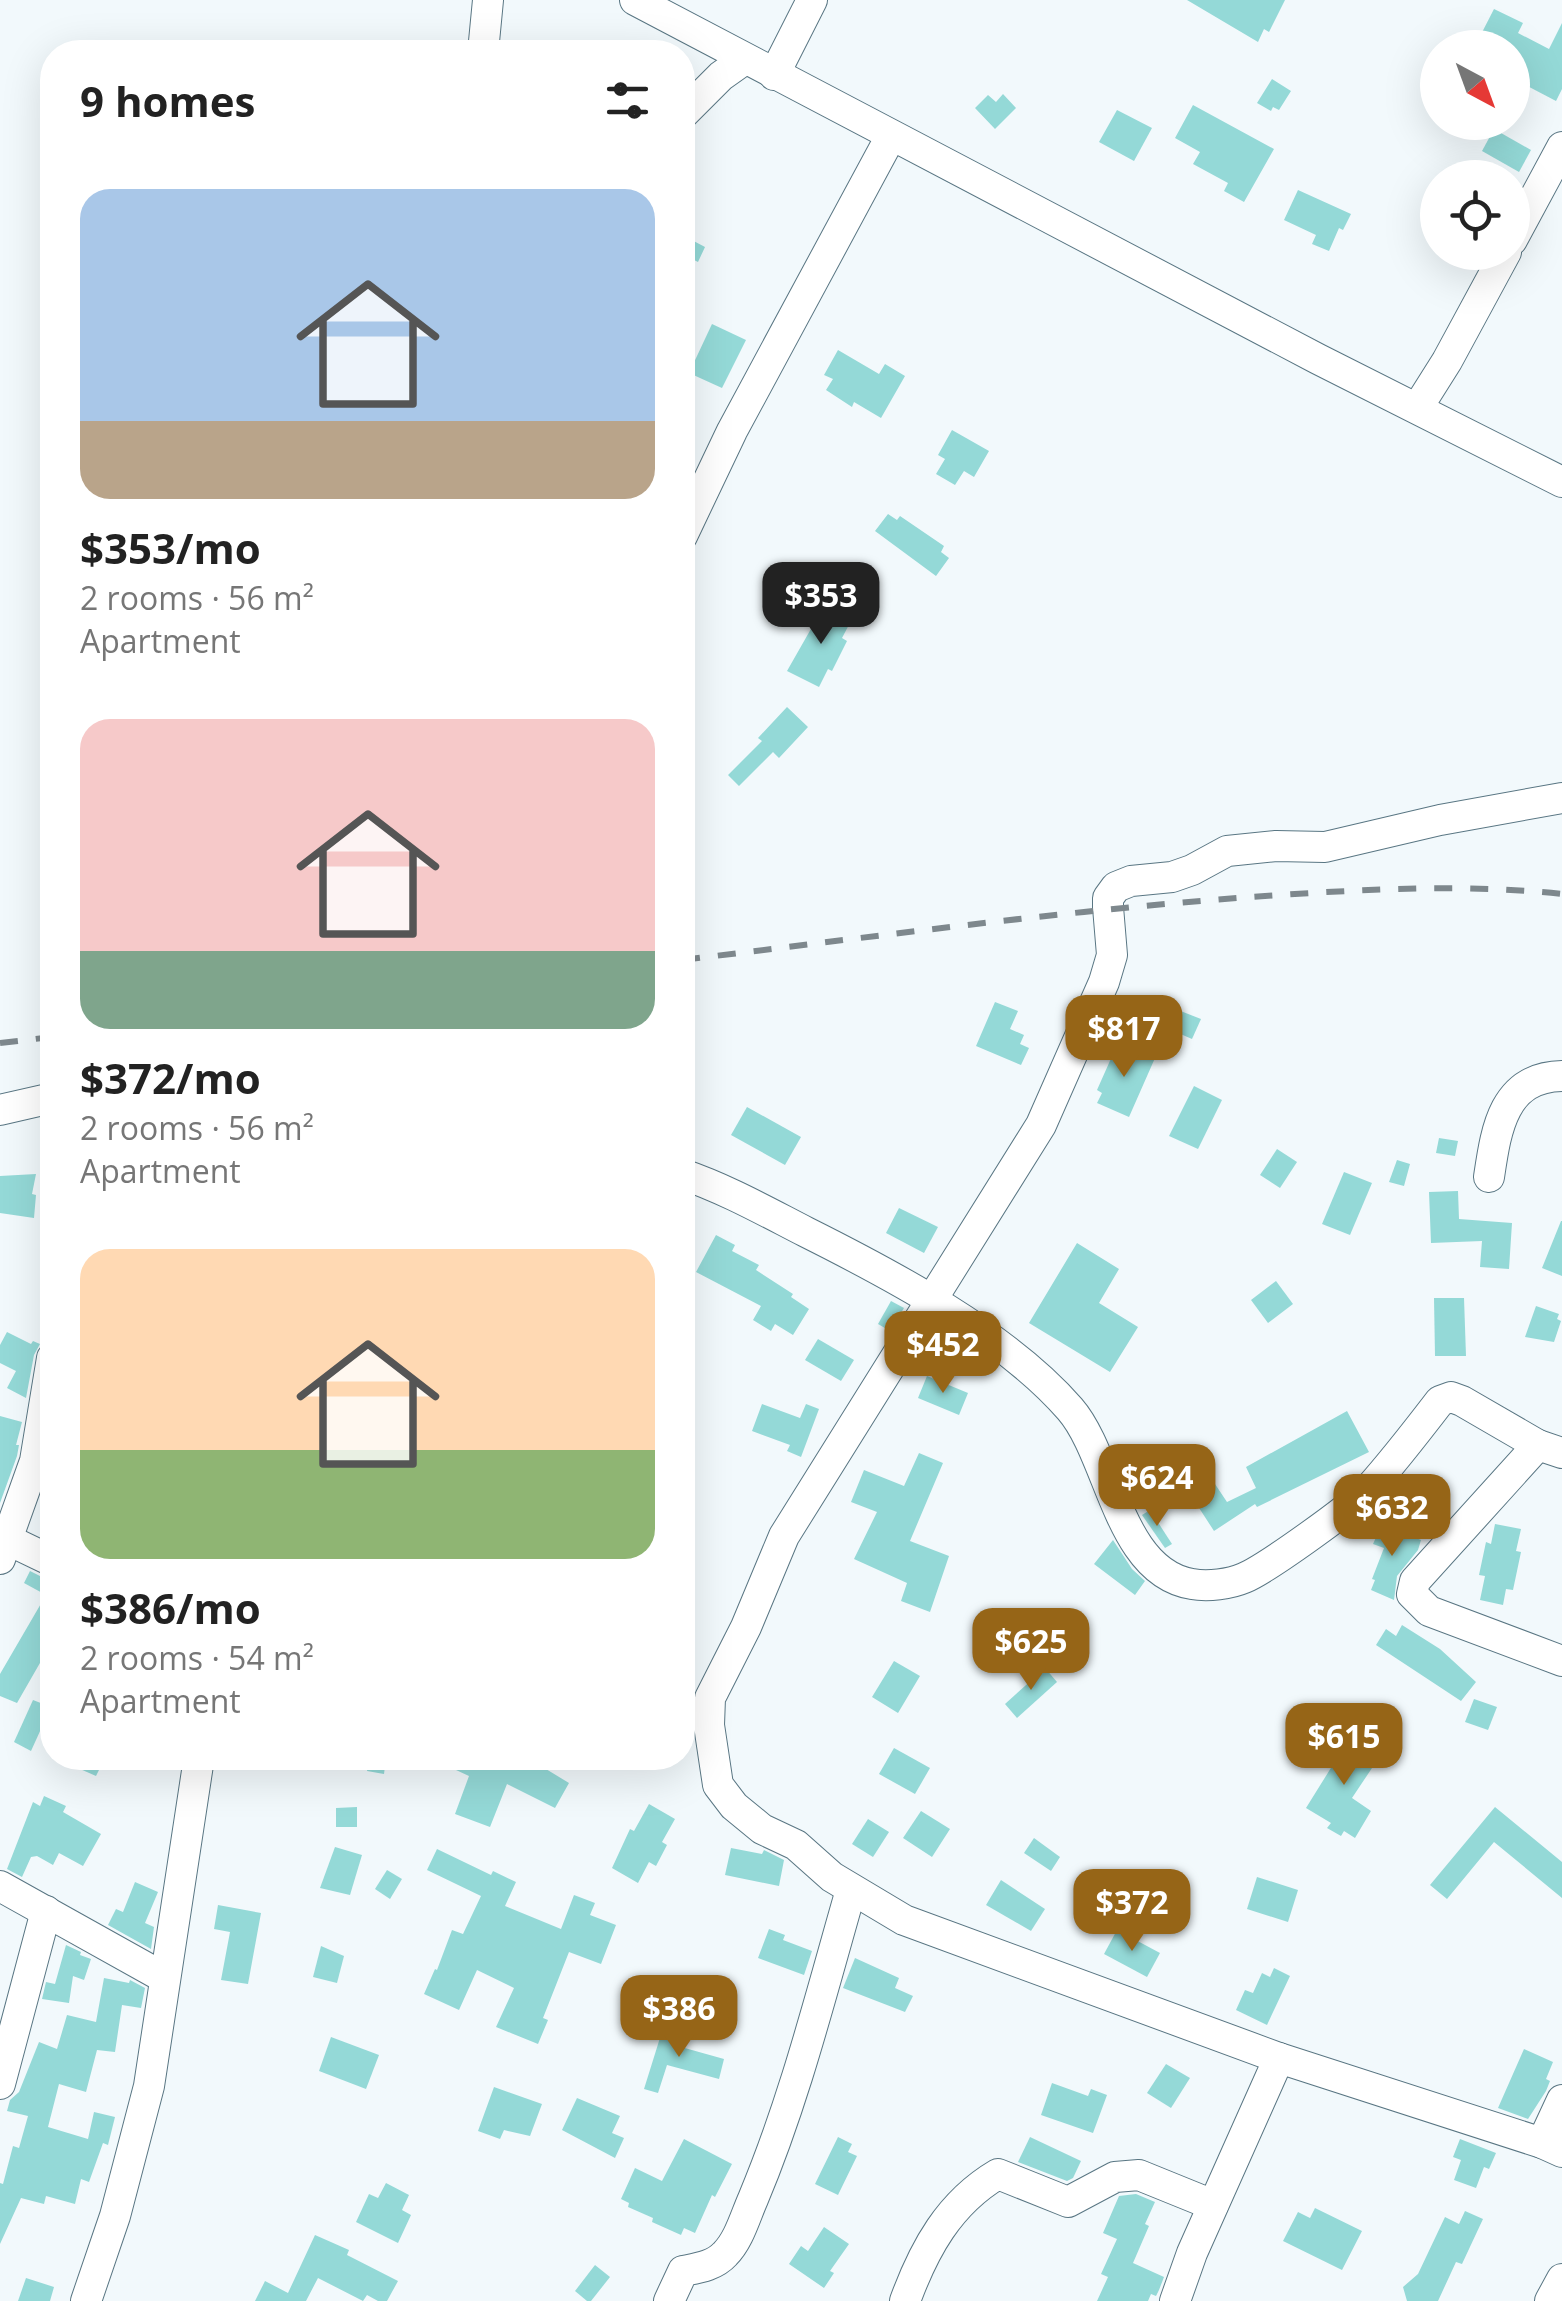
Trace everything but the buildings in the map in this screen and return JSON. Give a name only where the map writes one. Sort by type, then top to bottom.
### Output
[{"type":"street","points":[[484,40],[488,0]]},
{"type":"street","points":[[636,0],[1318,359],[1562,482]]},
{"type":"street","points":[[774,74],[812,0]]},
{"type":"street","points":[[695,102],[720,76],[745,59]]},
{"type":"street","points":[[695,509],[732,431],[891,136]]},
{"type":"street","points":[[1530,207],[1562,148]]},
{"type":"street","points":[[1418,407],[1448,362],[1497,270]]},
{"type":"street","points":[[1562,798],[1440,820],[1325,847],[1264,846],[1227,851],[1192,870],[1116,887],[1108,898],[1112,955],[1108,968],[1041,1125],[784,1536],[746,1627],[710,1698],[718,1785],[734,1806],[762,1829],[796,1845],[832,1878],[904,1920],[1279,2058],[1552,2148],[1562,2100]]},
{"type":"street","points":[[1489,1177],[1494,1142],[1505,1108],[1532,1082],[1546,1076],[1562,1076]]},
{"type":"street","points":[[0,1110],[40,1101]]},
{"type":"street","points":[[695,1179],[723,1189],[931,1299],[1009,1354],[1069,1407],[1082,1424],[1118,1510],[1139,1545],[1164,1572],[1190,1584],[1220,1584],[1246,1577],[1366,1492],[1440,1401],[1462,1401],[1550,1449],[1415,1581],[1412,1594],[1429,1612],[1562,1661]]},
{"type":"street","points":[[40,1427],[34,1461],[2,1545],[40,1557]]},
{"type":"street","points":[[86,2301],[115,2216],[148,2086],[198,1770]]},
{"type":"street","points":[[0,1886],[163,1977]]},
{"type":"street","points":[[669,2301],[683,2271],[706,2267],[724,2256],[735,2240],[767,2166],[806,2053],[852,1890]]},
{"type":"street","points":[[0,2084],[46,1911]]},
{"type":"street","points":[[1175,2301],[1279,2058]]},
{"type":"street","points":[[914,2298],[932,2238],[949,2215],[980,2185],[998,2174],[1068,2202],[1115,2177],[1139,2175],[1213,2205]]},
{"type":"street","points":[[1550,2301],[1562,2280]]},
{"type":"railway","points":[[695,958],[1037,917],[1250,897],[1445,888],[1562,894]]},
{"type":"railway","points":[[0,1043],[40,1038]]}]
